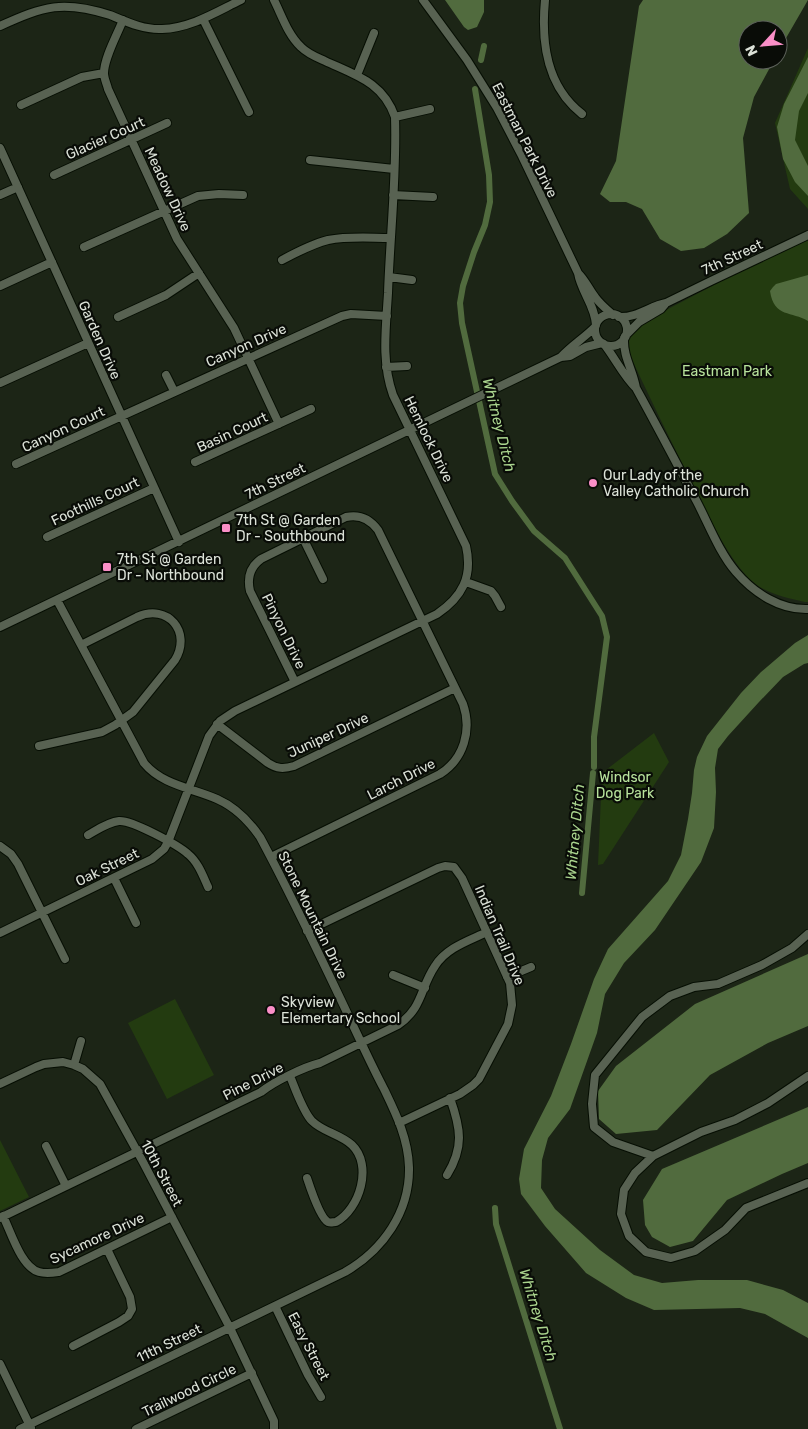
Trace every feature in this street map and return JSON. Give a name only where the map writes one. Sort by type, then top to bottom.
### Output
[{"type":"street","points":[[0,26],[40,9],[68,2],[92,8],[147,28],[177,28],[203,19],[241,0]]},
{"type":"street","name":"Hemlock Drive","points":[[274,0],[292,36],[301,47],[310,54],[370,83],[382,93],[395,117],[385,342],[386,367],[393,395],[466,546],[468,566],[466,582]]},
{"type":"street","name":"Eastman Park Drive","points":[[423,0],[467,60],[498,108],[578,273],[579,284],[594,311],[596,326]]},
{"type":"street","points":[[545,0],[543,26],[547,58],[563,94],[571,106],[582,114]]},
{"type":"street","points":[[203,19],[250,112]]},
{"type":"street","points":[[21,105],[82,77],[104,73],[109,54],[123,20]]},
{"type":"street","points":[[356,75],[374,33]]},
{"type":"street","name":"Meadow Drive","points":[[104,73],[108,89],[163,211],[177,238],[234,328],[248,357]]},
{"type":"street","points":[[395,117],[430,110]]},
{"type":"street","name":"Glacier Court","points":[[54,175],[167,123]]},
{"type":"street","name":"Garden Drive","points":[[0,148],[120,416],[179,542]]},
{"type":"street","points":[[310,160],[394,169]]},
{"type":"street","points":[[0,195],[18,187]]},
{"type":"street","points":[[84,247],[198,196],[219,194],[243,195]]},
{"type":"street","points":[[393,195],[433,196]]},
{"type":"street","name":"7th Street","points":[[616,316],[631,316],[658,304],[666,303],[808,235]]},
{"type":"street","points":[[282,260],[310,246],[328,240],[354,237],[390,238]]},
{"type":"street","points":[[0,286],[52,262]]},
{"type":"street","points":[[118,316],[166,295],[199,273]]},
{"type":"street","name":"Eastman Park Drive","points":[[578,273],[586,280],[595,297],[616,316]]},
{"type":"street","points":[[389,277],[412,280]]},
{"type":"street","name":"7th Street","points":[[625,337],[639,322],[661,309],[666,303]]},
{"type":"street","name":"Canyon Drive","points":[[120,416],[342,316],[351,314],[387,316]]},
{"type":"street","points":[[636,388],[628,381],[614,356],[596,334],[596,326],[603,317],[616,316],[622,320],[626,327],[625,357],[636,388],[734,570],[751,587],[771,600],[789,607],[808,608]]},
{"type":"street","name":"7th Street","points":[[561,357],[596,326]]},
{"type":"street","points":[[603,344],[613,346],[625,337]]},
{"type":"street","points":[[0,383],[88,343]]},
{"type":"street","name":"7th Street","points":[[0,628],[486,392],[561,357],[570,356],[586,347],[603,344]]},
{"type":"street","name":"Basin Court","points":[[248,357],[279,424]]},
{"type":"street","points":[[386,367],[407,366]]},
{"type":"street","points":[[166,375],[174,391]]},
{"type":"street","name":"Basin Court","points":[[195,462],[310,409]]},
{"type":"street","name":"Canyon Court","points":[[16,464],[120,416]]},
{"type":"street","name":"Foothills Court","points":[[47,537],[154,488]]},
{"type":"street","name":"Pinyon Drive","points":[[295,682],[250,591],[248,580],[257,561],[303,538],[350,516],[361,517],[372,523],[378,530],[422,621]]},
{"type":"street","points":[[303,538],[323,579]]},
{"type":"street","points":[[189,788],[208,736],[218,724],[235,711],[437,614],[457,597],[466,582],[491,591],[501,607]]},
{"type":"street","name":"Stone Mountain Drive","points":[[57,600],[148,768],[163,779],[217,799],[239,812],[256,831],[271,857],[400,1123],[407,1149],[409,1177],[403,1206],[397,1220],[383,1242],[367,1258],[328,1281]]},
{"type":"street","points":[[39,746],[102,732],[122,721],[133,712],[175,660],[180,650],[181,642],[179,631],[165,615],[145,613],[81,645]]},
{"type":"street","name":"Larch Drive","points":[[271,857],[440,774],[450,767],[460,754],[467,729],[466,712],[422,621]]},
{"type":"street","name":"Juniper Drive","points":[[218,724],[268,764],[273,767],[286,768],[294,766],[455,688]]},
{"type":"street","name":"Oak Street","points":[[0,933],[152,859],[164,849],[168,842],[189,788]]},
{"type":"street","points":[[88,834],[116,821],[125,821],[133,824],[188,854],[194,861],[208,887]]},
{"type":"street","points":[[0,846],[11,854],[18,864],[65,959]]},
{"type":"street","points":[[307,930],[438,868],[445,866],[454,867],[455,858]]},
{"type":"street","name":"Indian Trail Drive","points":[[400,1123],[466,1090],[479,1079],[508,1024],[512,995],[507,977],[462,878],[454,867]]},
{"type":"street","points":[[114,878],[136,923]]},
{"type":"street","name":"Pine Drive","points":[[2,1217],[261,1092],[312,1065],[320,1063],[392,1028],[405,1020],[417,1006],[435,966],[448,952],[487,932]]},
{"type":"street","points":[[653,1156],[613,1142],[594,1127],[592,1104],[595,1075],[642,1017],[670,996],[694,987],[718,984],[762,965],[792,948],[808,934]]},
{"type":"street","points":[[507,977],[531,967]]},
{"type":"street","points":[[393,976],[425,988]]},
{"type":"street","points":[[74,1065],[81,1041]]},
{"type":"street","name":"10th Street","points":[[0,1084],[44,1064],[63,1062],[74,1065],[89,1073],[100,1084],[172,1217],[252,1373]]},
{"type":"street","points":[[290,1076],[310,1118],[351,1144],[361,1161],[362,1177],[358,1195],[350,1209],[336,1222],[325,1220],[307,1178]]},
{"type":"street","points":[[808,1076],[768,1102],[735,1120],[701,1132],[653,1156],[635,1173],[624,1190],[621,1214],[629,1236],[646,1252],[671,1258],[695,1251],[725,1230],[746,1208],[808,1183]]},
{"type":"street","points":[[446,1176],[457,1154],[460,1135],[458,1120],[450,1098]]},
{"type":"street","points":[[46,1146],[66,1186]]},
{"type":"street","name":"Sycamore Drive","points":[[2,1217],[23,1259],[30,1267],[40,1272],[49,1273],[59,1272],[172,1217]]},
{"type":"street","points":[[73,1346],[135,1313],[130,1297],[107,1248]]},
{"type":"street","name":"11th Street","points":[[20,1429],[30,1427],[328,1281]]},
{"type":"street","name":"Easy Street","points":[[275,1306],[308,1376],[321,1397]]},
{"type":"street","points":[[0,1364],[30,1427]]},
{"type":"street","name":"Trailwood Circle","points":[[136,1429],[252,1373],[276,1429]]},
{"type":"green space","points":[[808,48],[808,209],[790,189],[775,123]]},
{"type":"green space","name":"Eastman Park","points":[[808,239],[808,602],[805,602],[765,590],[753,582],[737,564],[709,517],[622,338],[624,332],[735,274]]},
{"type":"green space","name":"Windsor Dog Park","points":[[654,733],[669,762],[603,864],[598,865],[602,773]]},
{"type":"green space","points":[[175,999],[214,1075],[167,1099],[128,1023]]},
{"type":"green space","points":[[0,1140],[29,1197],[0,1211]]},
{"type":"shaded area","points":[[445,0],[484,0],[484,12],[477,27],[468,30],[464,27]]},
{"type":"shaded area","points":[[643,0],[808,0],[788,35],[788,20],[738,20],[738,70],[769,70],[754,97],[743,138],[749,213],[727,234],[704,248],[681,251],[660,239],[642,209],[626,202],[610,202],[600,194],[616,161],[639,6]]},
{"type":"shaded area","points":[[808,57],[808,93],[799,111],[795,140],[808,166],[808,196],[795,182],[783,159],[777,127],[784,104]]},
{"type":"shaded area","points":[[808,275],[808,321],[780,310],[775,306],[770,291],[776,284]]},
{"type":"shaded area","points":[[808,635],[808,663],[783,677],[718,749],[715,768],[714,828],[701,862],[655,930],[624,963],[605,994],[597,1033],[570,1109],[548,1138],[542,1160],[541,1188],[555,1209],[600,1250],[634,1275],[662,1283],[698,1280],[747,1280],[783,1290],[808,1303],[808,1338],[765,1314],[740,1308],[654,1310],[626,1298],[586,1273],[545,1226],[521,1194],[519,1179],[524,1149],[551,1096],[594,979],[608,949],[668,881],[681,855],[692,793],[694,770],[697,757],[707,736],[741,693],[761,672],[795,643]]},
{"type":"shaded area","points":[[808,954],[808,1026],[768,1043],[710,1075],[657,1130],[616,1134],[599,1119],[598,1091],[616,1066],[695,1004]]},
{"type":"shaded area","points":[[808,1107],[808,1163],[727,1200],[693,1241],[670,1247],[652,1237],[645,1225],[643,1200],[662,1169]]},
{"type":"waterway","name":"Whitney Ditch","points":[[481,60],[484,46]]},
{"type":"waterway","name":"Whitney Ditch","points":[[475,89],[489,175],[490,202],[485,225],[463,286],[460,303],[462,323],[495,474],[534,531],[565,558],[602,616],[607,637],[594,737],[594,767]]},
{"type":"waterway","name":"Whitney Ditch","points":[[582,893],[593,773]]},
{"type":"waterway","name":"Whitney Ditch","points":[[495,1208],[496,1224],[560,1429]]},
{"type":"place","name":"Our Lady of the Valley Catholic Church","points":[[593,483]]},
{"type":"place","name":"7th St @ Garden Dr - Southbound","points":[[226,528]]},
{"type":"place","name":"7th St @ Garden Dr - Northbound","points":[[107,567]]},
{"type":"place","name":"Skyview Elemertary School","points":[[271,1010]]}]
